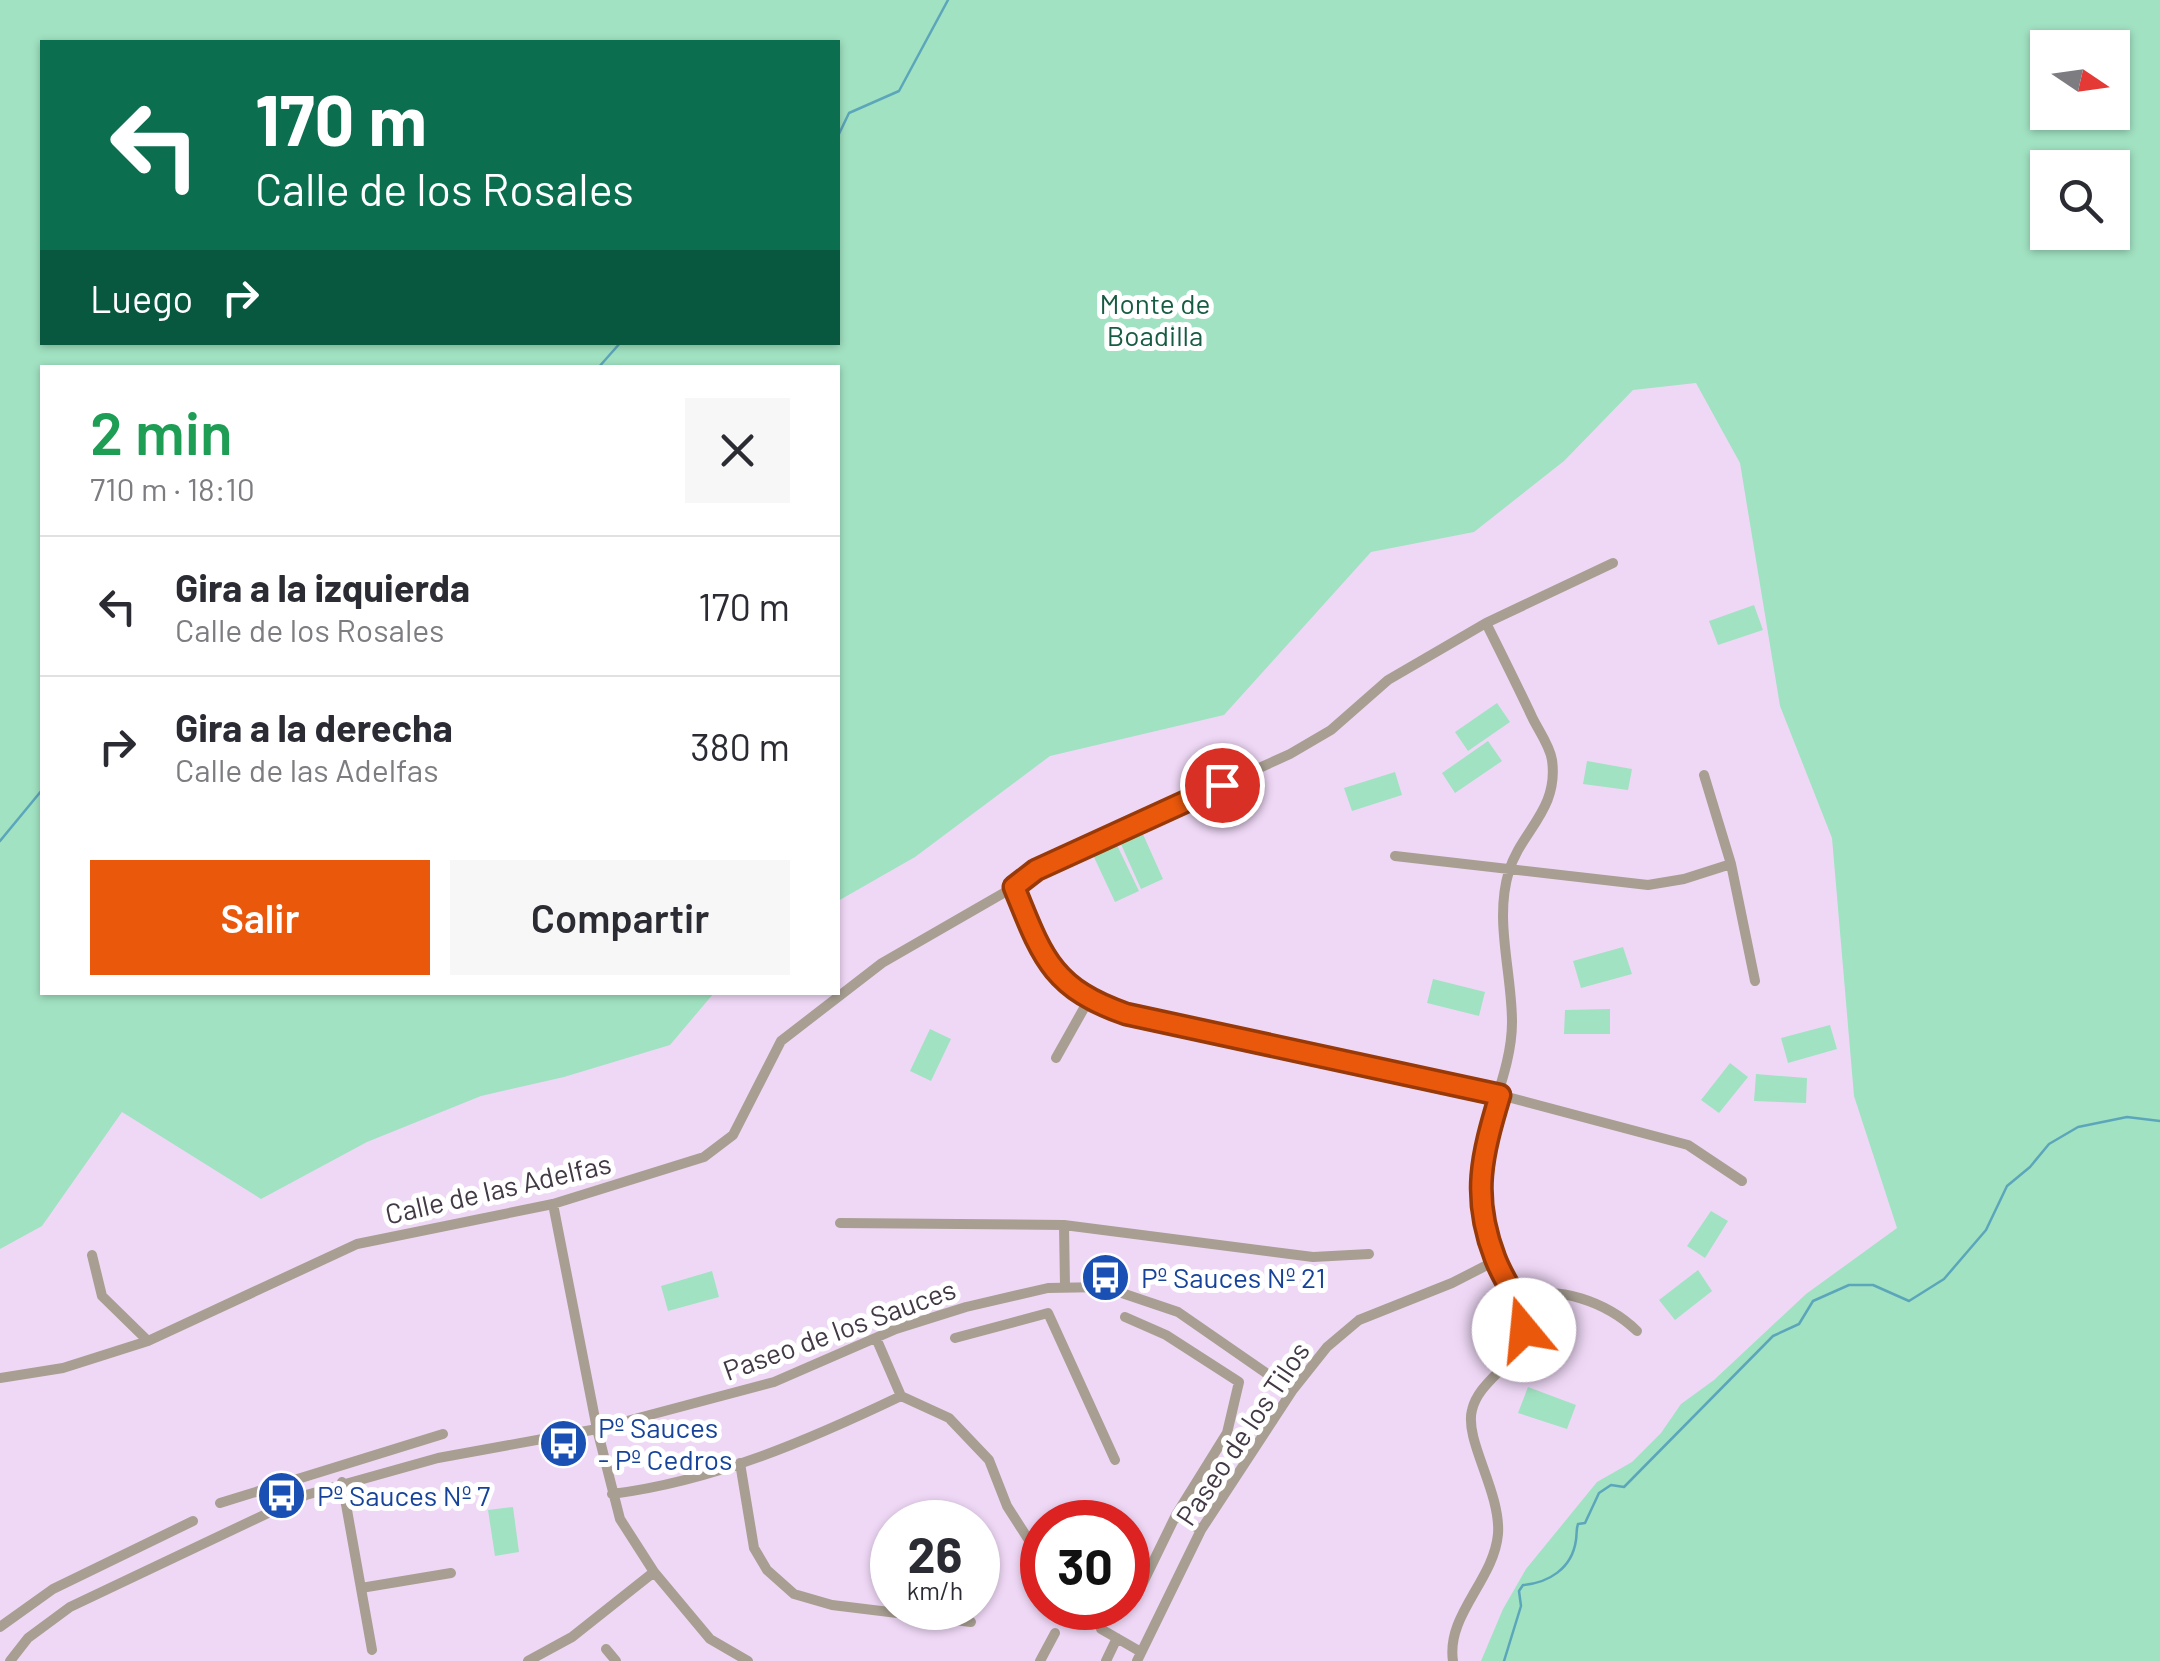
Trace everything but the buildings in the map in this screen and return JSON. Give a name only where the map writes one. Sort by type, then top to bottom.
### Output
[{"type":"street","name":"Calle de las Adelfas","points":[[0,1378],[63,1368],[148,1340],[356,1244],[553,1204],[704,1157],[733,1135],[781,1041],[882,963],[1014,887],[1036,870],[1290,754],[1331,730],[1388,680],[1486,623],[1612,563]]},
{"type":"street","points":[[1453,1661],[1454,1633],[1498,1538],[1497,1502],[1472,1432],[1472,1408],[1519,1345],[1524,1330],[1518,1300],[1495,1260],[1479,1184],[1480,1160],[1500,1095],[1512,1025],[1503,920],[1509,869],[1534,829],[1552,788],[1552,757],[1486,623]]},
{"type":"street","points":[[1704,775],[1731,864],[1755,981]]},
{"type":"street","points":[[1395,856],[1648,885],[1684,879],[1731,864]]},
{"type":"street","points":[[1014,887],[1037,944],[1066,984],[1088,1000],[1126,1014],[1500,1095],[1688,1145],[1742,1181]]},
{"type":"street","points":[[1056,1058],[1088,1000]]},
{"type":"street","points":[[553,1204],[597,1429],[620,1519],[654,1572],[710,1639],[748,1661]]},
{"type":"street","points":[[840,1223],[1064,1225],[1313,1256],[1369,1254]]},
{"type":"street","points":[[1064,1225],[1066,1286]]},
{"type":"street","points":[[92,1254],[102,1296],[148,1340]]},
{"type":"street","name":"Paseo de los Tilos","points":[[1139,1657],[1201,1530],[1292,1391],[1327,1347],[1360,1320],[1452,1283],[1495,1260]]},
{"type":"street","name":"Paseo de los Sauces","points":[[10,1661],[44,1624],[70,1607],[268,1512],[342,1482],[438,1458],[597,1429],[774,1382],[876,1338],[966,1307],[1048,1288],[1104,1287],[1178,1312],[1292,1391]]},
{"type":"street","points":[[1048,1288],[1048,1314],[1116,1460]]},
{"type":"street","points":[[1518,1300],[1539,1292],[1563,1295],[1601,1307],[1638,1331]]},
{"type":"street","points":[[1166,1334],[1178,1312]]},
{"type":"street","points":[[954,1338],[1048,1314]]},
{"type":"street","points":[[1126,1316],[1166,1334],[1239,1382],[1227,1433],[1176,1515],[1150,1568]]},
{"type":"street","points":[[876,1338],[901,1396],[948,1418],[989,1460],[1020,1527]]},
{"type":"street","points":[[612,1494],[665,1487],[740,1463],[816,1436],[901,1396]]},
{"type":"street","points":[[220,1503],[438,1437],[438,1458]]},
{"type":"street","points":[[740,1463],[754,1548],[767,1570],[794,1594],[832,1606],[870,1610]]},
{"type":"street","points":[[342,1482],[372,1650]]},
{"type":"street","points":[[260,1490],[268,1512]]},
{"type":"street","points":[[1176,1515],[1201,1530]]},
{"type":"street","points":[[0,1627],[54,1589],[192,1522]]},
{"type":"street","points":[[528,1661],[572,1637],[654,1572]]},
{"type":"street","points":[[361,1588],[450,1573]]},
{"type":"street","points":[[29,1609],[44,1624]]},
{"type":"street","points":[[1102,1630],[1139,1657]]},
{"type":"street","points":[[1040,1661],[1055,1633]]},
{"type":"street","points":[[1106,1661],[1117,1638]]},
{"type":"street","points":[[606,1649],[616,1661]]},
{"type":"green space","name":"Monte de Boadilla","points":[[0,0],[2160,0],[2160,1661],[1481,1661],[1503,1609],[1526,1569],[1597,1482],[1632,1462],[1661,1433],[1681,1404],[1714,1380],[1806,1294],[1897,1228],[1854,1096],[1832,838],[1780,706],[1740,463],[1696,383],[1633,390],[1564,461],[1474,532],[1371,552],[1224,715],[1050,756],[915,857],[840,900],[840,365],[40,365],[40,995],[712,995],[670,1045],[564,1077],[481,1096],[367,1142],[261,1199],[122,1112],[42,1226],[0,1249]]},
{"type":"green space","points":[[1754,605],[1763,630],[1718,645],[1709,621]]},
{"type":"green space","points":[[1497,703],[1510,722],[1468,751],[1455,732]]},
{"type":"green space","points":[[1488,741],[1502,761],[1455,793],[1442,773]]},
{"type":"green space","points":[[1587,761],[1632,769],[1628,790],[1583,784]]},
{"type":"green space","points":[[1395,772],[1402,795],[1352,811],[1344,788]]},
{"type":"green space","points":[[1142,832],[1163,879],[1141,889],[1120,842]]},
{"type":"green space","points":[[1116,843],[1139,891],[1115,902],[1093,855]]},
{"type":"green space","points":[[1623,947],[1632,974],[1581,988],[1573,961]]},
{"type":"green space","points":[[1433,979],[1485,992],[1479,1016],[1427,1003]]},
{"type":"green space","points":[[1610,1009],[1610,1034],[1564,1034],[1565,1010]]},
{"type":"green space","points":[[1830,1025],[1837,1049],[1788,1063],[1781,1038]]},
{"type":"green space","points":[[930,1029],[951,1039],[931,1081],[910,1071]]},
{"type":"green space","points":[[1730,1063],[1748,1077],[1719,1113],[1701,1100]]},
{"type":"green space","points":[[1756,1074],[1807,1078],[1806,1103],[1754,1101]]},
{"type":"green space","points":[[1711,1211],[1728,1221],[1705,1258],[1687,1246]]},
{"type":"green space","points":[[1698,1270],[1712,1291],[1675,1320],[1659,1300]]},
{"type":"green space","points":[[712,1271],[719,1297],[668,1311],[661,1286]]},
{"type":"green space","points":[[1528,1387],[1576,1405],[1567,1429],[1518,1413]]},
{"type":"green space","points":[[513,1507],[519,1552],[495,1556],[488,1510]]},
{"type":"waterway","points":[[840,132],[849,113],[899,91],[948,0]]},
{"type":"waterway","points":[[601,365],[618,345]]},
{"type":"waterway","points":[[0,841],[40,792]]},
{"type":"waterway","points":[[1504,1661],[1521,1606],[1519,1591],[1523,1585],[1550,1578],[1570,1559],[1578,1524],[1585,1523],[1599,1493],[1611,1485],[1624,1487],[1773,1336],[1799,1324],[1813,1301],[1849,1285],[1873,1285],[1909,1301],[1944,1279],[1986,1230],[2007,1186],[2049,1144],[2078,1127],[2127,1117],[2160,1121]]},
{"type":"place","name":"Pº Sauces Nº 21","points":[[1106,1277]]},
{"type":"place","name":"Pº Sauces - Pº Cedros","points":[[563,1443]]},
{"type":"place","name":"Pº Sauces Nº 7","points":[[282,1495]]},
{"type":"route","points":[[1222,785],[1036,870],[1014,887],[1037,944],[1066,984],[1088,1000],[1126,1014],[1500,1095],[1480,1160],[1479,1188],[1495,1260],[1514,1291],[1524,1330]]}]
